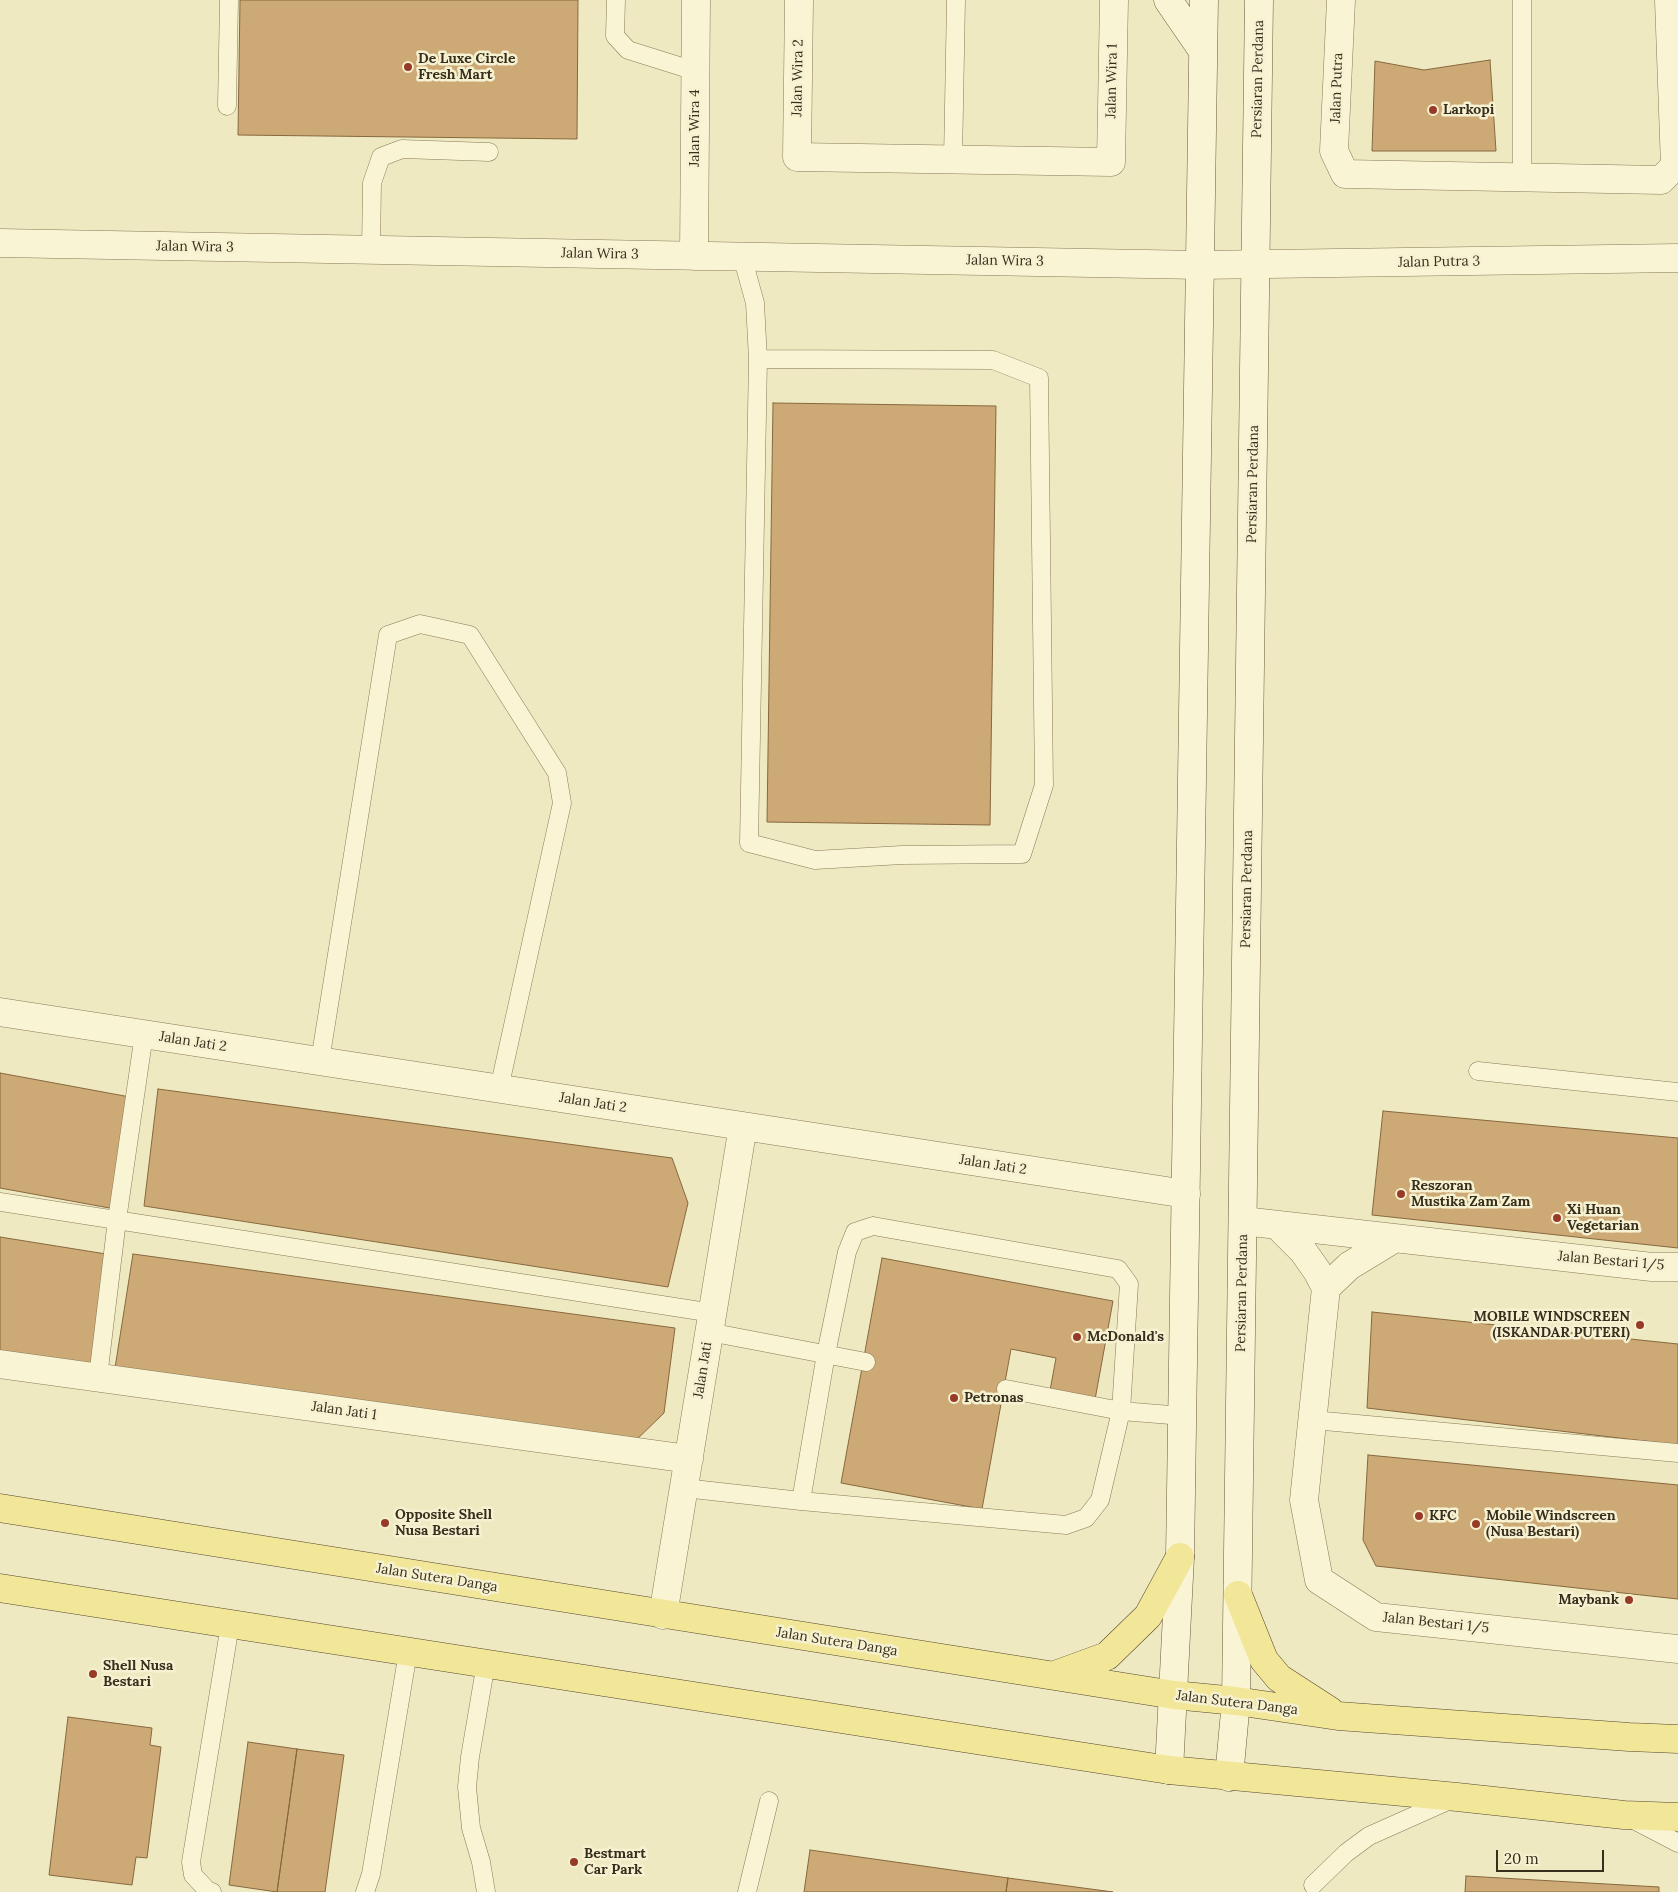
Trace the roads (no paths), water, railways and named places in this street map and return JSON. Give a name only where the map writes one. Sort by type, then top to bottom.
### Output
[{"type":"main road","name":"Jalan Sutera Danga","points":[[0,1508],[1051,1677],[1174,1695],[1236,1701],[1338,1716],[1619,1737],[1678,1739]]},
{"type":"main road","points":[[1051,1677],[1107,1656],[1148,1616],[1180,1557]]},
{"type":"main road","points":[[0,1588],[1170,1770],[1624,1815],[1678,1817]]},
{"type":"main road","points":[[1238,1595],[1264,1660],[1279,1678],[1338,1716]]},
{"type":"street","name":"Jalan Wira 4","points":[[694,256],[696,0]]},
{"type":"street","name":"Jalan Wira 2","points":[[799,0],[797,157],[953,159]]},
{"type":"street","name":"Jalan Wira 1","points":[[953,159],[1111,162],[1114,0]]},
{"type":"street","points":[[1168,0],[1203,52]]},
{"type":"street","points":[[1170,1770],[1180,1557],[1183,1416],[1204,0]]},
{"type":"street","name":"Persiaran Perdana","points":[[1229,1777],[1236,1701],[1238,1595],[1259,0]]},
{"type":"street","name":"Jalan Putra","points":[[1341,0],[1334,151],[1345,174],[1522,177]]},
{"type":"street","points":[[1522,177],[1661,180],[1675,166],[1669,0]]},
{"type":"street","name":"Jalan Wira 3","points":[[0,243],[1200,265]]},
{"type":"street","name":"Jalan Putra 3","points":[[1200,265],[1678,258]]},
{"type":"street","name":"Jalan Jati 2","points":[[0,1012],[1186,1194]]},
{"type":"street","name":"Jalan Jati","points":[[663,1614],[743,1126]]},
{"type":"street","name":"Jalan Bestari 1/5","points":[[1243,1221],[1652,1266],[1678,1267]]},
{"type":"street","points":[[1277,1225],[1303,1252],[1317,1271],[1326,1288],[1348,1266],[1394,1238]]},
{"type":"street","name":"Jalan Bestari 1/5","points":[[1326,1288],[1304,1500],[1319,1580],[1376,1617],[1678,1648]]},
{"type":"street","name":"Jalan Jati 1","points":[[0,1364],[689,1458]]},
{"type":"lane","points":[[227,106],[230,0]]},
{"type":"lane","points":[[616,0],[615,36],[628,50],[696,71]]},
{"type":"lane","points":[[953,159],[956,0]]},
{"type":"lane","points":[[1522,0],[1522,177]]},
{"type":"lane","points":[[371,250],[372,183],[381,157],[402,149],[490,152]]},
{"type":"lane","points":[[742,256],[755,303],[758,359],[749,843],[815,860],[902,855],[1022,854],[1044,785],[1039,378],[993,360],[758,359]]},
{"type":"lane","points":[[320,1061],[388,635],[420,624],[470,635],[557,773],[562,803],[499,1089]]},
{"type":"lane","points":[[98,1377],[117,1220],[144,1034]]},
{"type":"lane","points":[[1478,1071],[1678,1092]]},
{"type":"lane","points":[[0,1202],[117,1220],[711,1322],[826,1354],[866,1362]]},
{"type":"lane","points":[[684,1488],[801,1501],[1066,1525],[1086,1518],[1100,1500],[1121,1411],[1129,1284],[1118,1269],[1099,1265],[873,1226],[856,1232],[848,1252],[826,1354],[801,1501]]},
{"type":"lane","points":[[1006,1389],[1121,1411],[1183,1416]]},
{"type":"lane","points":[[1313,1420],[1678,1453]]},
{"type":"lane","points":[[212,1892],[208,1891],[193,1875],[191,1862],[230,1625]]},
{"type":"lane","points":[[365,1892],[371,1874],[408,1652]]},
{"type":"lane","points":[[486,1663],[470,1757],[467,1787],[472,1828],[481,1862],[486,1892]]},
{"type":"lane","points":[[1313,1885],[1346,1853],[1369,1836],[1457,1797]]},
{"type":"lane","points":[[747,1892],[769,1801]]},
{"type":"lane","points":[[1624,1815],[1678,1843]]},
{"type":"place","name":"De Luxe Circle Fresh Mart","points":[[408,67]]},
{"type":"place","name":"Larkopi","points":[[1433,110]]},
{"type":"place","name":"Reszoran Mustika Zam Zam","points":[[1401,1194]]},
{"type":"place","name":"Xi Huan Vegetarian","points":[[1557,1218]]},
{"type":"place","name":"MOBILE WINDSCREEN (ISKANDAR PUTERI)","points":[[1640,1325]]},
{"type":"place","name":"McDonald's","points":[[1077,1337]]},
{"type":"place","name":"Petronas","points":[[954,1398]]},
{"type":"place","name":"KFC","points":[[1419,1516]]},
{"type":"place","name":"Opposite Shell Nusa Bestari","points":[[385,1523]]},
{"type":"place","name":"Mobile Windscreen (Nusa Bestari)","points":[[1476,1524]]},
{"type":"place","name":"Maybank","points":[[1629,1600]]},
{"type":"place","name":"Shell Nusa Bestari","points":[[93,1674]]},
{"type":"place","name":"Bestmart Car Park","points":[[574,1862]]}]
